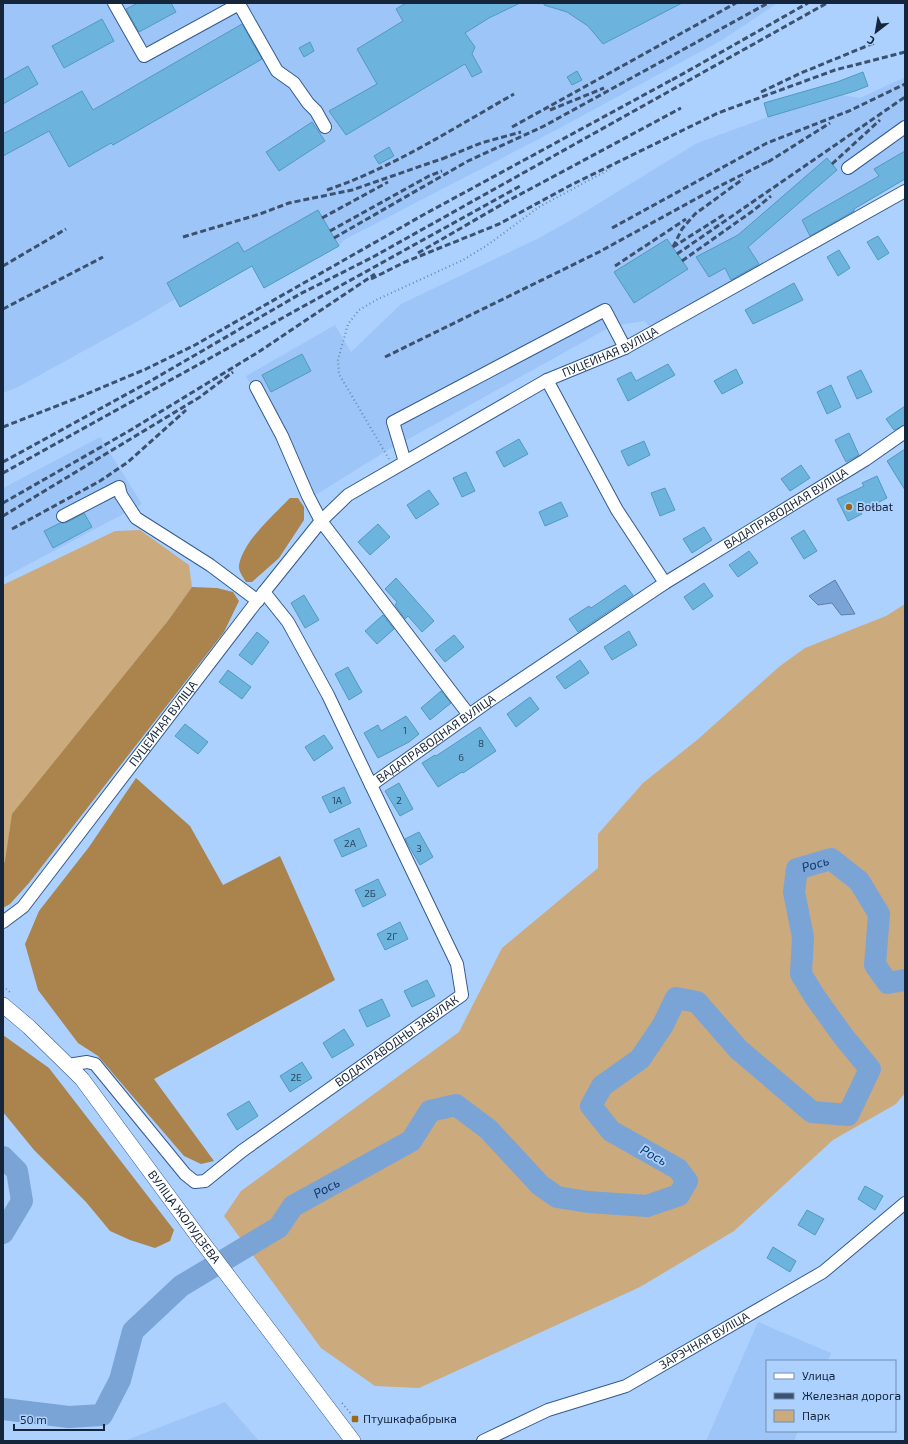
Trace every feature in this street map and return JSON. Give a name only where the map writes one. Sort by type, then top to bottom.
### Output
[{"type":"main road","name":"ВУЛІЦА ЖОЛУДЗЕВА","points":[[3,1005],[29,1027],[82,1079],[197,1235],[353,1441]]},
{"type":"street","points":[[114,3],[144,56],[239,4],[277,71],[294,83],[316,111],[325,128]]},
{"type":"street","points":[[848,168],[905,127]]},
{"type":"street","name":"ПУЦЕЙНАЯ ВУЛІЦА","points":[[3,922],[23,907],[261,597],[321,521],[348,495],[547,380],[625,348],[905,191]]},
{"type":"street","points":[[405,462],[393,422],[605,310],[612,326],[625,348]]},
{"type":"street","points":[[547,380],[616,510],[665,583]]},
{"type":"street","points":[[256,387],[282,436],[308,496],[321,521],[469,715]]},
{"type":"street","name":"ВАДАПРАВОДНАЯ ВУЛІЦА","points":[[63,516],[119,487],[121,495],[136,518],[261,597],[288,622],[321,682],[371,785],[469,715],[665,583],[865,460],[905,432]]},
{"type":"street","name":"ВОДАПРАВОДНЫ ЗАВУЛАК","points":[[68,1065],[86,1062],[95,1064],[185,1174],[195,1182],[204,1181],[242,1151],[462,995],[457,964],[371,785]]},
{"type":"street","name":"ЗАРЭЧНАЯ ВУЛІЦА","points":[[483,1441],[548,1410],[626,1386],[823,1272],[905,1203]]},
{"type":"path","points":[[394,469],[339,374],[338,360],[348,324],[359,310],[378,298],[463,260],[539,207],[610,169]]},
{"type":"shaded area","points":[[3,3],[778,3],[722,40],[558,129],[344,240],[339,246],[264,288],[252,266],[180,307],[175,299],[142,319],[18,387],[3,393]]},
{"type":"shaded area","points":[[905,77],[905,179],[854,208],[856,214],[651,329],[645,321],[612,326],[399,443],[314,496],[246,376],[335,325],[351,352],[401,304],[539,238],[573,219],[697,143],[768,117],[764,103],[837,82],[841,95],[860,98]]},
{"type":"shaded area","points":[[100,437],[142,504],[3,578],[3,488]]},
{"type":"shaded area","points":[[290,498],[298,498],[304,507],[304,520],[279,558],[252,582],[246,582],[239,569],[242,556],[260,529]]},
{"type":"shaded area","points":[[835,580],[855,614],[841,615],[832,603],[818,605],[809,596]]},
{"type":"shaded area","points":[[192,587],[217,588],[233,592],[239,601],[224,632],[29,883],[10,904],[3,908],[3,865],[5,861],[12,814],[167,622]]},
{"type":"shaded area","points":[[136,778],[190,826],[223,885],[280,856],[335,980],[154,1079],[214,1161],[201,1164],[184,1156],[98,1056],[78,1043],[38,990],[25,944],[39,911],[89,847]]},
{"type":"shaded area","points":[[3,1035],[49,1068],[174,1230],[170,1241],[155,1248],[130,1240],[110,1231],[86,1202],[34,1150],[3,1112]]},
{"type":"shaded area","points":[[758,1322],[831,1353],[828,1360],[766,1360],[766,1432],[798,1432],[794,1441],[706,1441]]},
{"type":"shaded area","points":[[225,1402],[259,1441],[124,1441]]},
{"type":"green space","points":[[140,530],[189,565],[192,587],[3,865],[3,585],[115,531]]},
{"type":"green space","points":[[905,604],[905,1093],[896,1104],[833,1140],[734,1231],[640,1287],[419,1388],[375,1386],[321,1348],[224,1216],[241,1191],[459,1032],[502,948],[598,868],[598,834],[643,783],[697,740],[780,666],[805,648],[886,616]]},
{"type":"building","points":[[138,3],[171,3],[176,12],[139,32],[126,9]]},
{"type":"building","points":[[406,3],[520,3],[489,18],[465,33],[475,47],[472,54],[482,72],[472,77],[465,64],[346,135],[329,111],[377,84],[357,49],[403,21],[396,9]]},
{"type":"building","points":[[544,3],[682,3],[603,44],[588,26],[567,12],[544,5]]},
{"type":"building","points":[[102,19],[114,41],[64,68],[52,46]]},
{"type":"building","points":[[242,24],[262,59],[113,145],[111,143],[69,167],[49,131],[3,156],[3,134],[82,91],[93,110]]},
{"type":"building","points":[[310,42],[314,51],[304,57],[299,48]]},
{"type":"building","points":[[28,66],[38,84],[3,104],[3,80]]},
{"type":"building","points":[[577,71],[582,80],[572,85],[567,77]]},
{"type":"building","points":[[863,72],[868,86],[768,117],[764,103],[837,82]]},
{"type":"building","points":[[312,122],[325,141],[279,171],[266,152]]},
{"type":"building","points":[[389,147],[394,156],[379,164],[374,156]]},
{"type":"building","points":[[905,151],[905,179],[854,209],[854,211],[810,236],[802,220],[879,176],[874,169]]},
{"type":"building","points":[[827,158],[837,170],[748,247],[759,264],[731,280],[725,268],[709,277],[696,257],[738,235]]},
{"type":"building","points":[[318,210],[339,246],[264,288],[252,266],[180,307],[167,283],[238,242],[244,252]]},
{"type":"building","points":[[878,236],[889,253],[878,260],[867,242]]},
{"type":"building","points":[[667,239],[688,269],[634,303],[614,272]]},
{"type":"building","points":[[839,250],[850,268],[838,276],[827,257]]},
{"type":"building","points":[[794,283],[803,300],[753,324],[745,310]]},
{"type":"building","points":[[302,354],[311,371],[271,392],[262,375]]},
{"type":"building","points":[[668,364],[675,375],[628,401],[617,379],[631,372],[636,381]]},
{"type":"building","points":[[736,369],[743,383],[722,394],[714,381]]},
{"type":"building","points":[[861,370],[872,392],[857,399],[847,377]]},
{"type":"building","points":[[831,385],[841,407],[827,414],[817,392]]},
{"type":"building","points":[[905,406],[905,425],[894,430],[886,419]]},
{"type":"building","points":[[849,433],[859,455],[846,462],[835,440]]},
{"type":"building","points":[[519,439],[528,454],[504,467],[496,452]]},
{"type":"building","points":[[644,441],[650,455],[628,466],[621,451]]},
{"type":"building","points":[[905,449],[905,490],[887,461]]},
{"type":"building","points":[[801,465],[810,478],[790,491],[781,479]]},
{"type":"building","points":[[466,472],[475,491],[462,497],[453,478]]},
{"type":"building","points":[[877,476],[887,498],[860,512],[862,514],[848,521],[837,499],[864,486],[862,483]]},
{"type":"building","points":[[665,488],[675,510],[660,516],[651,493]]},
{"type":"building","points":[[429,490],[439,504],[416,519],[407,505]]},
{"type":"building","points":[[561,502],[568,516],[545,526],[539,512]]},
{"type":"building","points":[[84,513],[92,527],[53,548],[44,531],[60,523],[66,523]]},
{"type":"building","points":[[378,524],[390,537],[370,555],[358,542]]},
{"type":"building","points":[[704,527],[712,540],[692,553],[683,539]]},
{"type":"building","points":[[804,530],[817,551],[804,559],[791,538]]},
{"type":"building","points":[[749,551],[758,563],[738,577],[729,565]]},
{"type":"building","points":[[396,578],[434,621],[422,632],[408,616],[405,619],[395,605],[397,602],[385,589]]},
{"type":"building","points":[[704,583],[713,596],[693,610],[684,597]]},
{"type":"building","points":[[625,585],[633,595],[578,632],[569,619],[589,606],[591,608]]},
{"type":"building","points":[[304,595],[319,620],[305,628],[291,603]]},
{"type":"building","points":[[383,615],[394,629],[377,644],[365,631]]},
{"type":"building","points":[[629,631],[637,645],[612,660],[604,647]]},
{"type":"building","points":[[257,632],[269,642],[252,665],[239,655]]},
{"type":"building","points":[[454,635],[464,647],[445,662],[435,650]]},
{"type":"building","points":[[580,660],[589,673],[565,689],[556,677]]},
{"type":"building","points":[[348,667],[362,692],[349,700],[335,674]]},
{"type":"building","points":[[228,670],[251,687],[242,699],[219,682]]},
{"type":"building","points":[[441,691],[451,703],[430,720],[421,708]]},
{"type":"building","points":[[530,697],[539,709],[516,727],[507,714]]},
{"type":"building","points":[[406,716],[419,734],[409,742],[378,758],[364,733],[378,725],[381,731]]},
{"type":"building","points":[[185,724],[208,742],[198,754],[175,736]]},
{"type":"building","points":[[480,727],[496,751],[463,773],[462,772],[438,787],[422,763],[435,755],[436,756]]},
{"type":"building","points":[[324,735],[333,748],[314,761],[305,747]]},
{"type":"building","points":[[399,783],[413,809],[400,816],[385,791]]},
{"type":"building","points":[[344,787],[351,803],[330,813],[322,797]]},
{"type":"building","points":[[359,828],[367,846],[342,857],[334,840]]},
{"type":"building","points":[[419,832],[433,857],[420,865],[405,839]]},
{"type":"building","points":[[378,879],[386,895],[363,907],[355,890]]},
{"type":"building","points":[[400,922],[408,939],[385,950],[377,934]]},
{"type":"building","points":[[427,980],[435,996],[412,1007],[404,991]]},
{"type":"building","points":[[382,999],[390,1016],[367,1027],[359,1010]]},
{"type":"building","points":[[344,1029],[354,1045],[332,1058],[323,1043]]},
{"type":"building","points":[[302,1062],[312,1078],[290,1092],[280,1076]]},
{"type":"building","points":[[249,1101],[258,1116],[237,1130],[227,1114]]},
{"type":"building","points":[[865,1186],[883,1196],[875,1210],[858,1199]]},
{"type":"building","points":[[807,1210],[824,1219],[815,1235],[798,1225]]},
{"type":"building","points":[[773,1247],[796,1261],[790,1272],[767,1258]]},
{"type":"waterway","name":"Рось","points":[[3,1409],[69,1417],[102,1415],[120,1380],[133,1331],[181,1286],[279,1227],[293,1206],[411,1141],[430,1111],[456,1105],[488,1129],[540,1185],[557,1197],[588,1202],[647,1206],[679,1195],[687,1181],[678,1169],[611,1131],[591,1106],[602,1086],[640,1059],[663,1025],[676,998],[697,1002],[738,1049],[812,1112],[848,1115],[870,1069],[843,1036],[815,997],[801,974],[803,937],[794,892],[797,869],[831,859],[859,881],[879,914],[875,965],[888,983],[905,980]]},
{"type":"waterway","name":"Рось","points":[[3,1157],[17,1171],[22,1201],[3,1233]]},
{"type":"railway","points":[[512,127],[736,3]]},
{"type":"railway","points":[[334,238],[468,161],[544,126],[768,3]]},
{"type":"railway","points":[[672,80],[808,3]]},
{"type":"railway","points":[[3,462],[147,383],[300,294],[373,257],[827,3]]},
{"type":"railway","points":[[761,92],[801,73],[874,43]]},
{"type":"railway","points":[[371,279],[405,262],[499,224],[571,185],[718,113],[835,70],[905,52]]},
{"type":"railway","points":[[3,427],[146,369],[195,345],[423,215],[677,77]]},
{"type":"railway","points":[[612,228],[767,143],[849,111],[905,84]]},
{"type":"railway","points":[[550,110],[604,88]]},
{"type":"railway","points":[[327,190],[351,181],[399,159],[446,134],[514,94]]},
{"type":"railway","points":[[677,254],[905,97]]},
{"type":"railway","points":[[418,253],[506,202],[681,108]]},
{"type":"railway","points":[[832,164],[880,120]]},
{"type":"railway","points":[[768,162],[830,123]]},
{"type":"railway","points":[[442,159],[481,143],[521,132]]},
{"type":"railway","points":[[183,237],[260,214],[289,203],[352,190],[447,157]]},
{"type":"railway","points":[[385,357],[599,252],[712,190],[771,160]]},
{"type":"railway","points":[[330,231],[429,176],[442,171]]},
{"type":"railway","points":[[673,247],[682,229],[695,214],[743,179]]},
{"type":"railway","points":[[322,218],[388,182]]},
{"type":"railway","points":[[3,473],[522,185]]},
{"type":"railway","points":[[682,261],[754,210],[771,196]]},
{"type":"railway","points":[[673,247],[725,214]]},
{"type":"railway","points":[[615,266],[686,219]]},
{"type":"railway","points":[[3,266],[66,229]]},
{"type":"railway","points":[[3,309],[103,257]]},
{"type":"railway","points":[[3,503],[129,431],[260,351],[375,274]]},
{"type":"railway","points":[[3,516],[200,397],[233,372]]},
{"type":"railway","points":[[12,529],[100,481],[128,462],[186,410]]},
{"type":"place","name":"Bołbat","points":[[849,507]]},
{"type":"place","name":"Птушкафабрыка","points":[[355,1419]]}]
